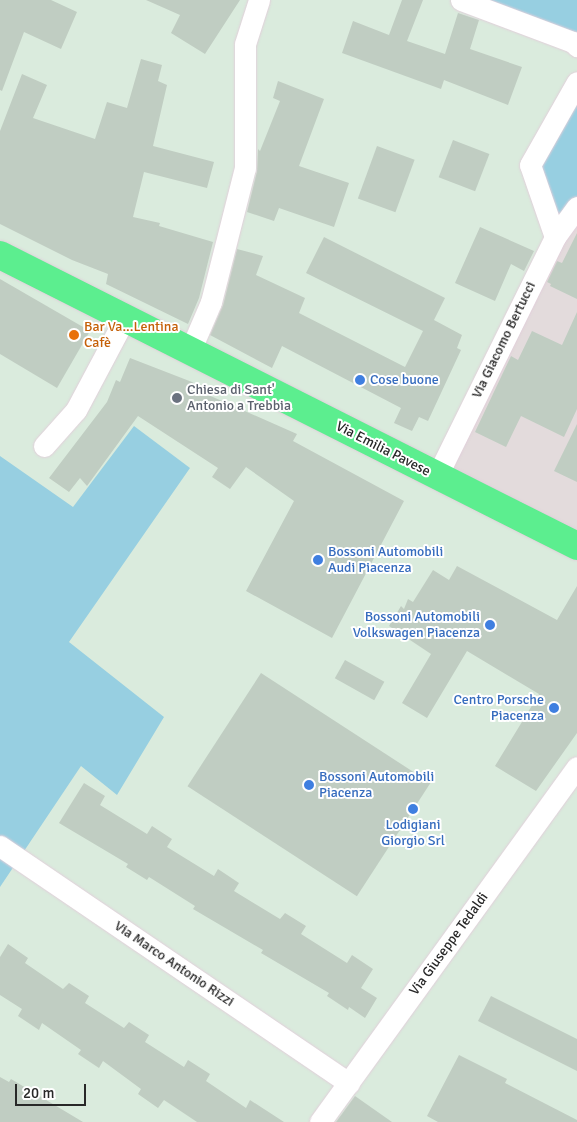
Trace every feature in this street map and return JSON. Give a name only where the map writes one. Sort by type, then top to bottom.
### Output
[{"type":"main road","name":"Via Emilia Pavese","points":[[0,255],[577,546]]},
{"type":"street","points":[[190,351],[211,302],[245,168],[245,44],[259,0]]},
{"type":"street","points":[[461,0],[574,42],[577,46]]},
{"type":"street","points":[[555,237],[530,166],[577,82]]},
{"type":"street","name":"Via Giacomo Bertucci","points":[[437,476],[555,237],[577,207]]},
{"type":"street","points":[[44,446],[76,410],[125,318]]},
{"type":"street","name":"Via Giuseppe Tedaldi","points":[[320,1122],[577,767]]},
{"type":"street","name":"Via Marco Antonio Rizzi","points":[[0,846],[349,1083]]},
{"type":"shaded area","points":[[480,0],[577,0],[577,38]]},
{"type":"shaded area","points":[[577,94],[577,197],[552,238],[532,168]]},
{"type":"shaded area","points":[[577,197],[577,551],[438,483]]},
{"type":"shaded area","points":[[134,426],[190,468],[69,642],[164,717],[117,795],[81,766],[0,887],[0,456],[73,507]]},
{"type":"building","points":[[0,0],[51,0],[77,12],[61,49],[24,32],[2,91],[0,90]]},
{"type":"building","points":[[146,0],[240,0],[205,54],[171,33],[180,15]]},
{"type":"building","points":[[402,0],[423,0],[407,41],[445,54],[458,13],[479,20],[470,49],[522,67],[508,105],[444,80],[441,89],[342,53],[353,21],[389,35]]},
{"type":"building","points":[[141,59],[162,65],[158,81],[167,85],[153,146],[214,162],[207,188],[144,172],[133,217],[160,223],[159,226],[213,242],[199,298],[188,324],[106,284],[108,274],[72,260],[0,224],[0,131],[22,74],[47,85],[33,118],[95,139],[107,102],[127,108]]},
{"type":"building","points":[[278,81],[324,99],[299,166],[349,183],[334,227],[279,208],[274,221],[247,212],[257,171],[258,149],[260,151],[280,101],[273,98]]},
{"type":"building","points":[[453,140],[489,154],[475,191],[439,177]]},
{"type":"building","points":[[377,146],[415,160],[395,212],[358,199]]},
{"type":"building","points":[[480,227],[534,251],[524,271],[511,264],[495,301],[455,283]]},
{"type":"building","points":[[577,233],[577,299],[550,286],[551,284],[547,282],[557,261],[562,263]]},
{"type":"building","points":[[324,237],[445,298],[434,320],[462,335],[457,348],[461,350],[428,421],[419,417],[412,431],[394,423],[401,408],[282,346],[272,368],[210,335],[223,305],[237,249],[263,256],[256,275],[305,298],[299,313],[405,367],[423,331],[306,273]]},
{"type":"building","points":[[0,279],[90,331],[57,388],[0,354]]},
{"type":"building","points":[[577,312],[577,409],[564,437],[521,416],[506,447],[475,432],[511,356],[518,360],[532,331],[562,345]]},
{"type":"building","points":[[130,358],[192,382],[207,391],[206,394],[297,434],[293,441],[404,501],[332,638],[246,591],[294,501],[246,467],[230,489],[212,477],[218,468],[138,416],[87,486],[80,478],[69,492],[49,478],[107,402],[116,380],[120,382]]},
{"type":"building","points":[[577,424],[577,482],[554,471]]},
{"type":"building","points":[[457,566],[557,620],[577,586],[577,733],[536,791],[495,766],[539,694],[467,651],[427,718],[402,703],[431,654],[389,626],[401,606],[404,609],[408,599],[413,602],[433,570],[449,580]]},
{"type":"building","points":[[345,660],[384,682],[374,700],[335,678]]},
{"type":"building","name":"Bossoni Automobili Piacenza","points":[[261,673],[430,783],[357,896],[187,786]]},
{"type":"building","points":[[84,783],[105,796],[100,805],[147,834],[152,826],[172,839],[167,847],[214,876],[218,869],[239,883],[234,891],[280,919],[285,913],[306,926],[301,934],[347,963],[352,955],[373,969],[361,988],[377,998],[365,1018],[349,1007],[348,1010],[327,996],[329,993],[261,953],[263,950],[193,909],[195,906],[149,877],[147,880],[126,867],[128,864],[59,823]]},
{"type":"building","points":[[8,944],[28,958],[25,963],[63,989],[69,983],[89,996],[85,1003],[124,1028],[129,1022],[149,1035],[145,1042],[184,1067],[188,1060],[210,1074],[206,1081],[246,1108],[250,1100],[284,1122],[197,1122],[164,1100],[158,1108],[138,1094],[141,1089],[103,1061],[99,1068],[78,1054],[81,1050],[42,1023],[39,1030],[18,1016],[22,1009],[0,995],[0,957]]},
{"type":"building","points":[[491,996],[577,1039],[577,1071],[478,1021]]},
{"type":"building","points":[[459,1055],[507,1079],[505,1083],[577,1120],[577,1122],[438,1122],[427,1116]]},
{"type":"building","points":[[0,1077],[9,1082],[11,1079],[83,1122],[0,1122]]},
{"type":"building","points":[[355,1096],[392,1122],[336,1122]]},
{"type":"place","name":"Bar Va...Lentina Cafè","points":[[74,335]]},
{"type":"place","name":"Cose buone","points":[[360,380]]},
{"type":"place","name":"Chiesa di Sant' Antonio a Trebbia","points":[[177,398]]},
{"type":"place","name":"Bossoni Automobili Audi Piacenza","points":[[318,560]]},
{"type":"place","name":"Bossoni Automobili Volkswagen Piacenza","points":[[490,625]]},
{"type":"place","name":"Centro Porsche Piacenza","points":[[554,708]]},
{"type":"place","name":"Bossoni Automobili Piacenza","points":[[309,785]]},
{"type":"place","name":"Lodigiani Giorgio Srl","points":[[413,809]]}]
